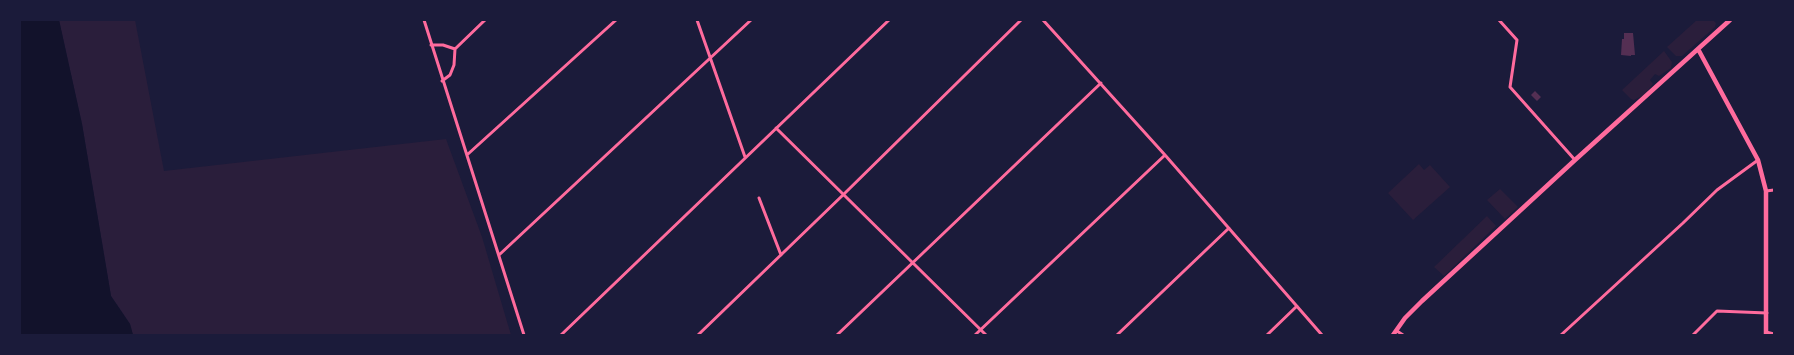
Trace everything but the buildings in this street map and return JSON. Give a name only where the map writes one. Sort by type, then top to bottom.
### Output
[{"type":"main road","points":[[1395,333],[1405,318],[1422,301],[1730,20]]},
{"type":"main road","points":[[1698,49],[1758,160],[1766,191],[1766,334]]},
{"type":"street","points":[[424,20],[442,81],[468,154],[524,335]]},
{"type":"street","points":[[442,81],[450,75],[454,65],[455,49],[485,20]]},
{"type":"street","points":[[468,154],[616,20]]},
{"type":"street","points":[[698,20],[745,157]]},
{"type":"street","points":[[499,255],[751,20]]},
{"type":"street","points":[[561,335],[889,20]]},
{"type":"street","points":[[698,335],[1021,20]]},
{"type":"street","points":[[1043,20],[1101,83],[1322,335]]},
{"type":"street","points":[[1499,20],[1517,40],[1510,87],[1576,160]]},
{"type":"street","points":[[431,45],[443,45],[455,49]]},
{"type":"street","points":[[837,335],[1101,83]]},
{"type":"street","points":[[776,128],[986,335]]},
{"type":"street","points":[[975,335],[1164,155]]},
{"type":"street","points":[[1561,335],[1717,190],[1758,160]]},
{"type":"street","points":[[1766,191],[1774,190]]},
{"type":"street","points":[[759,198],[781,255]]},
{"type":"street","points":[[1117,335],[1229,228]]},
{"type":"street","points":[[1267,335],[1297,306]]},
{"type":"street","points":[[1693,335],[1717,312],[1767,313]]},
{"type":"street","points":[[1395,333],[1403,335]]},
{"type":"street","points":[[1766,334],[1774,334]]},
{"type":"shaded area","points":[[20,20],[59,20],[82,124],[111,296],[130,324],[133,335],[20,335]]},
{"type":"shaded area","points":[[59,20],[135,20],[164,171],[446,139],[482,237],[511,335],[133,335],[130,324],[111,296],[82,124]]},
{"type":"shaded area","points":[[1697,20],[1713,20],[1716,23],[1715,27],[1682,56],[1676,56],[1667,47]]},
{"type":"shaded area","points":[[1664,51],[1672,62],[1671,68],[1659,76],[1655,74],[1650,80],[1653,84],[1644,95],[1634,100],[1631,99],[1622,90]]},
{"type":"shaded area","points":[[1419,164],[1424,170],[1430,165],[1450,187],[1413,220],[1388,193]]},
{"type":"shaded area","points":[[1500,189],[1518,207],[1505,219],[1487,200]]},
{"type":"shaded area","points":[[1487,216],[1496,226],[1444,276],[1434,267]]}]
